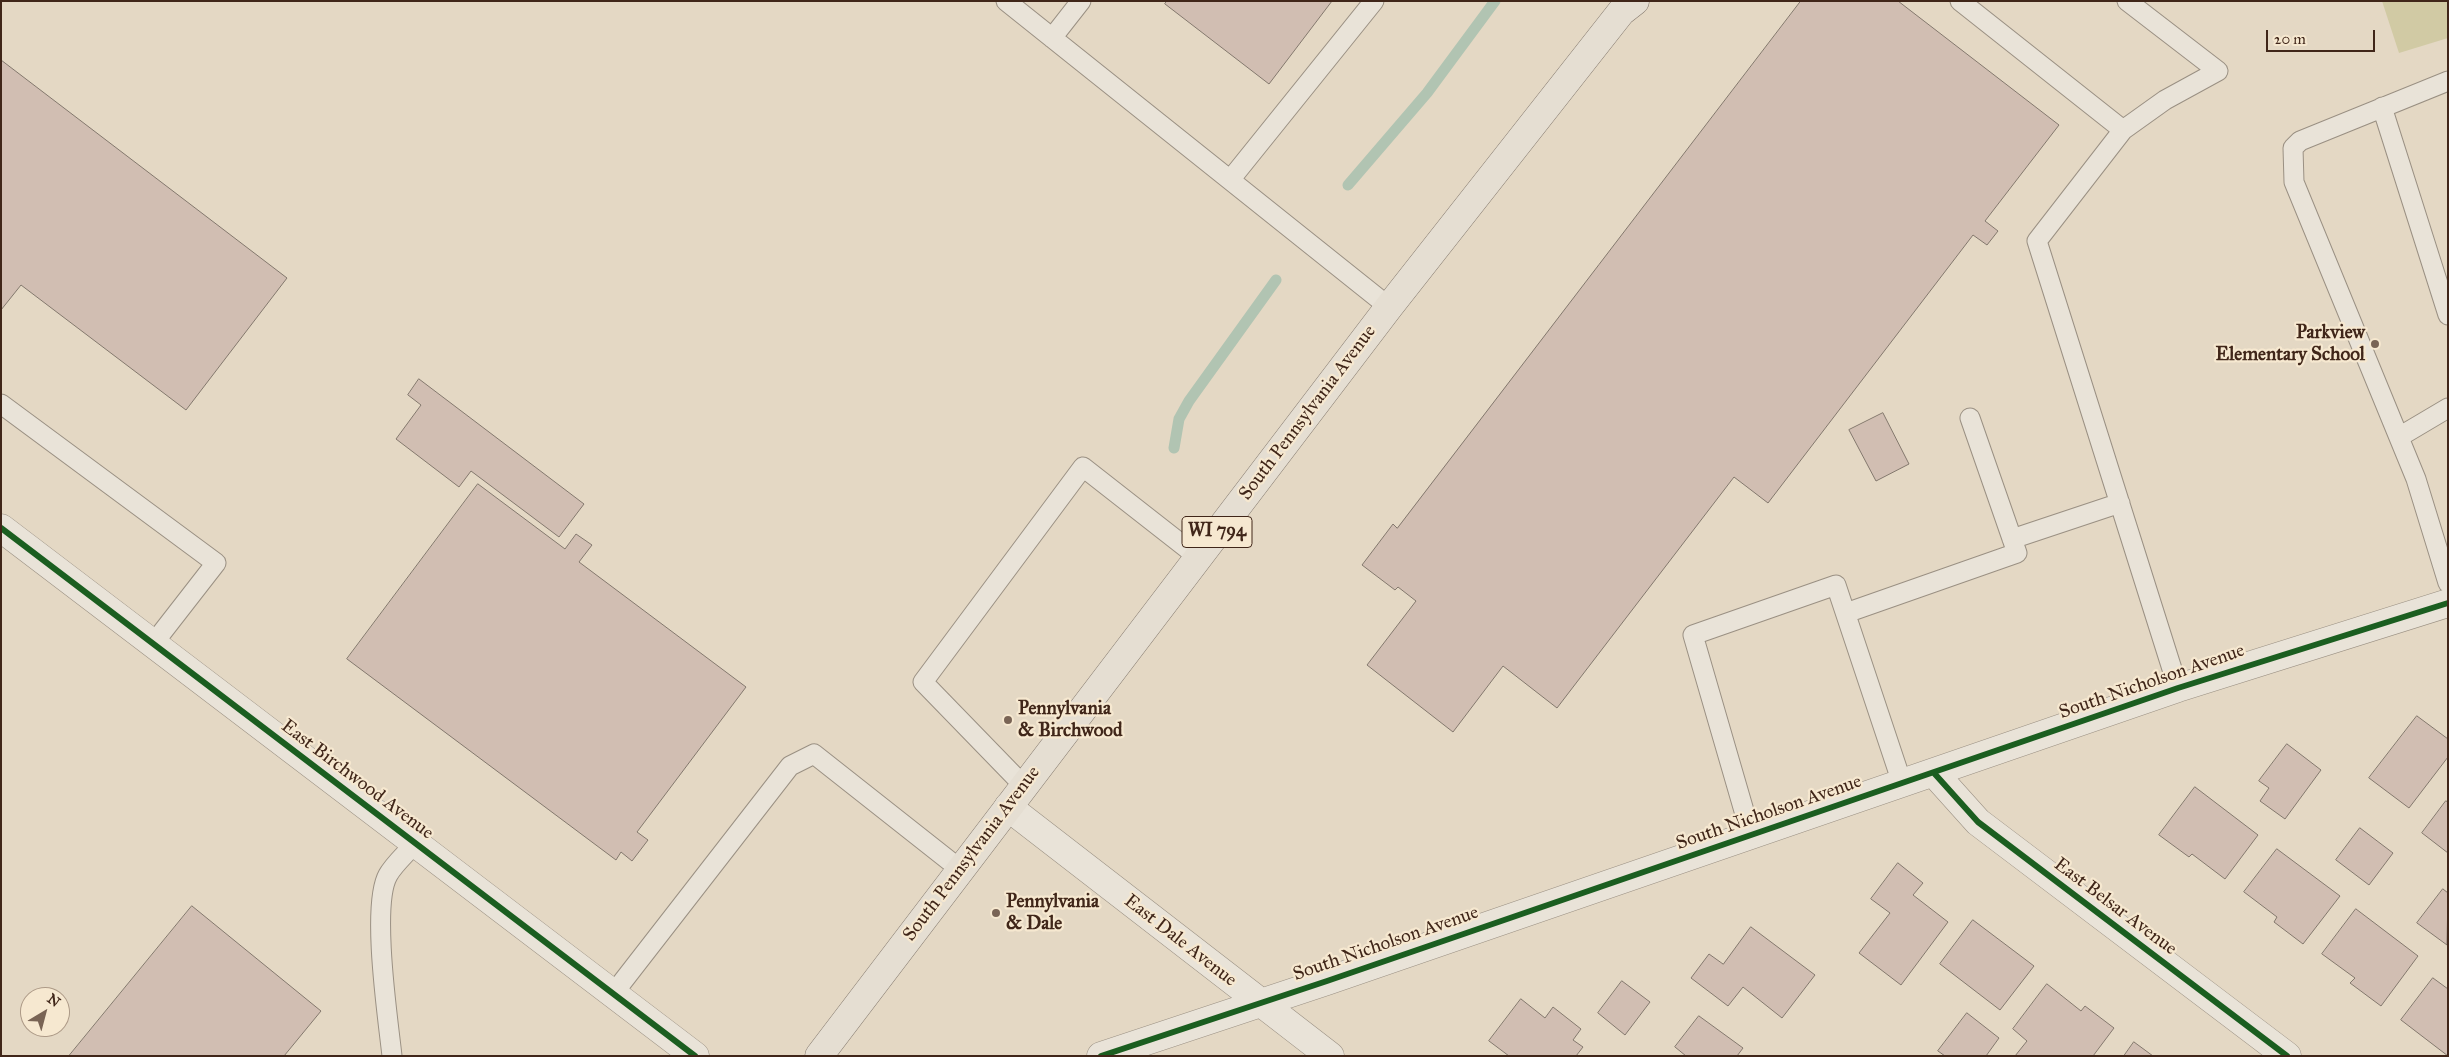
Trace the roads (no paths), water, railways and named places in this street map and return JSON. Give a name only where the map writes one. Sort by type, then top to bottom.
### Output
[{"type":"main road","name":"South Pennsylvania Avenue","points":[[819,1056],[1388,307],[1626,5]]},
{"type":"street","name":"East Birchwood Avenue","points":[[1,528],[695,1056]]},
{"type":"street","name":"South Nicholson Avenue","points":[[1101,1056],[1902,782],[1934,773],[2178,688],[2448,603]]},
{"type":"street","name":"East Belsar Avenue","points":[[1934,773],[1978,822],[2287,1056]]},
{"type":"street","name":"East Dale Avenue","points":[[1008,807],[1330,1056]]},
{"type":"lane","points":[[1006,1],[1388,307]]},
{"type":"lane","points":[[1052,38],[1081,1]]},
{"type":"lane","points":[[1230,180],[1374,1]]},
{"type":"lane","points":[[1960,1],[2123,130]]},
{"type":"lane","points":[[2127,1],[2218,71],[2164,100],[2123,130],[2038,241],[2178,688]]},
{"type":"lane","points":[[2448,81],[2300,141],[2293,148],[2292,167],[2294,182],[2416,478],[2448,583]]},
{"type":"lane","points":[[2382,108],[2448,315]]},
{"type":"lane","points":[[1,404],[216,563],[153,644]]},
{"type":"lane","points":[[2399,437],[2448,408]]},
{"type":"lane","points":[[1846,613],[2017,553],[1970,418]]},
{"type":"lane","points":[[1024,786],[923,682],[1083,467],[1198,557]]},
{"type":"lane","points":[[2012,539],[2120,504]]},
{"type":"lane","points":[[1751,835],[1693,635],[1836,585],[1902,782]]},
{"type":"lane","points":[[613,994],[790,766],[814,754],[961,870]]},
{"type":"lane","points":[[392,1056],[380,940],[382,892],[387,876],[415,843]]},
{"type":"waterway","points":[[1348,185],[1427,93],[1495,1]]},
{"type":"waterway","points":[[1174,448],[1179,419],[1189,401],[1276,280]]},
{"type":"place","name":"Parkview Elementary School","points":[[2375,344]]},
{"type":"place","name":"Pennylvania & Birchwood","points":[[1008,720]]},
{"type":"place","name":"Pennylvania & Dale","points":[[996,913]]}]
